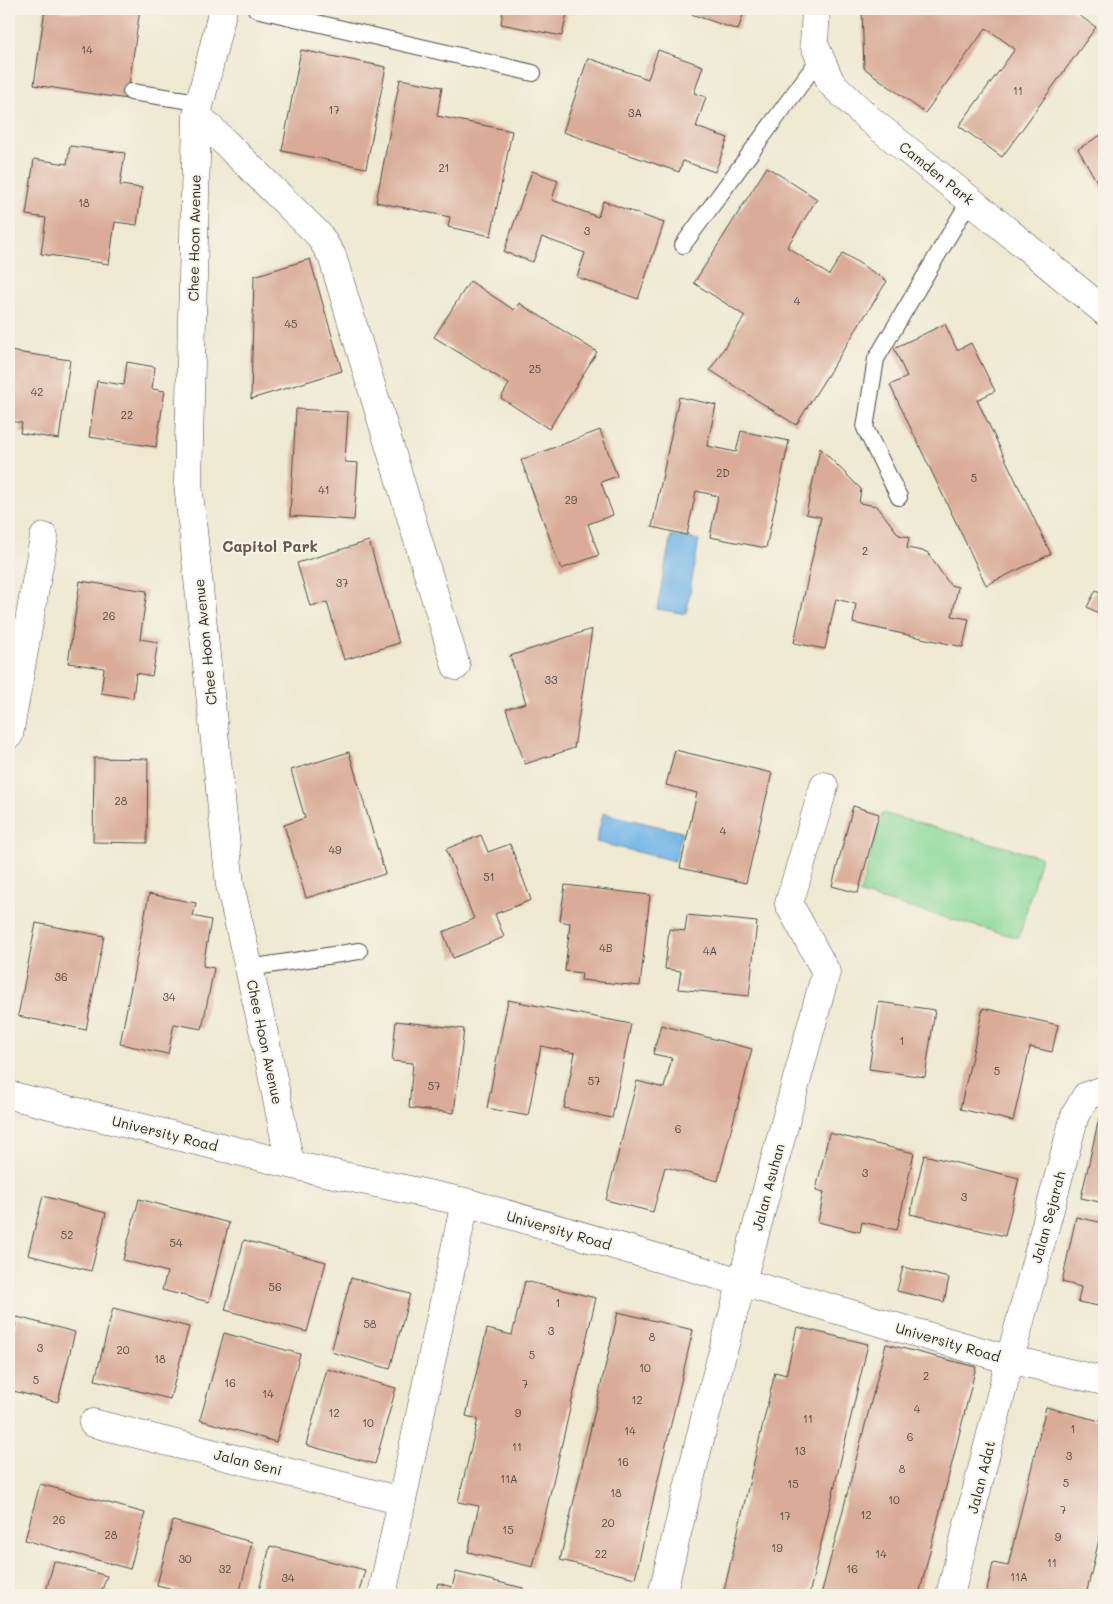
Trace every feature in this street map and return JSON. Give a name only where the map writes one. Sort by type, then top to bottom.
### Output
[{"type":"street","name":"Chee Hoon Avenue","points":[[224,9],[198,109],[188,483],[230,885],[290,1164]]},
{"type":"street","name":"Camden Park","points":[[816,9],[814,44],[830,83],[869,119],[1104,311]]},
{"type":"street","points":[[198,109],[319,235],[332,256],[456,666]]},
{"type":"street","points":[[9,735],[44,537]]},
{"type":"street","name":"Jalan Asuhan","points":[[662,1595],[707,1410],[826,972],[790,904],[824,786]]},
{"type":"street","name":"Jalan Sejarah","points":[[1010,1359],[1075,1115],[1086,1096],[1104,1090]]},
{"type":"street","name":"University Road","points":[[9,1095],[290,1164],[464,1202],[1010,1359],[1104,1381]]},
{"type":"street","points":[[382,1595],[464,1202]]},
{"type":"street","name":"Jalan Adat","points":[[950,1595],[1010,1359]]},
{"type":"street","name":"Jalan Seni","points":[[93,1423],[402,1501]]},
{"type":"lane","points":[[256,9],[532,73]]},
{"type":"lane","points":[[683,245],[820,58]]},
{"type":"lane","points":[[131,92],[198,109]]},
{"type":"lane","points":[[899,498],[865,428],[876,358],[970,200]]},
{"type":"lane","points":[[249,968],[359,951]]},
{"type":"green space","points":[[882,813],[1041,857],[1019,938],[860,894]]},
{"type":"water","points":[[671,535],[699,540],[686,614],[657,609]]},
{"type":"water","points":[[603,813],[682,832],[675,861],[596,842]]},
{"type":"building","points":[[45,9],[81,13],[82,9],[140,9],[127,99],[34,85]]},
{"type":"building","points":[[503,9],[568,9],[562,36],[501,24]]},
{"type":"building","points":[[676,9],[745,9],[738,30]]},
{"type":"building","points":[[862,9],[1070,9],[1096,27],[1002,157],[959,126],[1015,49],[986,28],[925,113],[864,68]]},
{"type":"building","points":[[301,50],[386,67],[366,168],[282,151]]},
{"type":"building","points":[[658,50],[703,66],[694,93],[706,97],[696,127],[728,138],[715,172],[683,161],[679,172],[563,132],[588,58],[648,79]]},
{"type":"building","points":[[400,79],[442,87],[437,116],[512,131],[491,236],[448,227],[450,217],[376,202]]},
{"type":"building","points":[[1104,133],[1104,194],[1078,149]]},
{"type":"building","points":[[70,146],[125,153],[120,185],[142,188],[137,225],[115,222],[109,264],[41,254],[46,218],[26,215],[34,159],[67,164]]},
{"type":"building","points":[[767,167],[817,199],[787,247],[829,275],[843,253],[887,281],[796,425],[710,370],[745,316],[694,283]]},
{"type":"building","points":[[532,171],[558,180],[552,200],[598,217],[603,201],[664,223],[638,299],[577,277],[585,253],[542,237],[533,262],[504,252]]},
{"type":"building","points":[[310,259],[342,371],[251,399],[254,276]]},
{"type":"building","points":[[470,281],[514,310],[519,303],[597,352],[549,429],[501,398],[509,384],[434,337]]},
{"type":"building","points":[[945,324],[957,350],[971,343],[995,391],[977,400],[1051,554],[986,585],[890,385],[907,377],[894,348]]},
{"type":"building","points":[[9,351],[70,360],[59,439],[20,433],[22,423],[9,421]]},
{"type":"building","points":[[127,362],[155,367],[152,389],[165,391],[156,447],[89,437],[97,381],[124,385]]},
{"type":"building","points":[[679,397],[716,405],[707,446],[736,452],[741,431],[789,441],[766,548],[710,537],[718,496],[696,491],[687,535],[652,527]]},
{"type":"building","points":[[296,409],[348,412],[345,462],[358,463],[354,520],[290,516]]},
{"type":"building","points":[[600,430],[617,476],[601,482],[613,515],[588,524],[599,555],[561,569],[521,460]]},
{"type":"building","points":[[820,448],[861,489],[859,503],[877,506],[899,535],[909,537],[907,548],[927,552],[950,585],[958,587],[952,616],[969,619],[963,647],[853,623],[856,604],[836,599],[825,649],[794,643],[821,517],[806,514]]},
{"type":"building","points":[[369,541],[399,643],[344,660],[327,602],[310,606],[297,563]]},
{"type":"building","points":[[80,581],[147,591],[140,639],[158,642],[152,676],[136,673],[133,698],[101,693],[104,668],[68,663]]},
{"type":"building","points":[[1096,590],[1104,594],[1104,616],[1087,607]]},
{"type":"building","points":[[592,629],[574,748],[525,764],[506,709],[526,703],[510,656]]},
{"type":"building","points":[[675,750],[772,773],[746,883],[680,868],[697,793],[666,785]]},
{"type":"building","points":[[349,752],[385,874],[306,898],[284,825],[305,818],[291,770]]},
{"type":"building","points":[[94,758],[148,759],[147,843],[93,842]]},
{"type":"building","points":[[853,806],[879,814],[858,893],[832,886]]},
{"type":"building","points":[[481,835],[488,852],[510,844],[531,900],[495,914],[504,937],[453,958],[443,932],[474,919],[446,849]]},
{"type":"building","points":[[565,885],[650,895],[640,986],[581,980],[582,973],[565,971],[570,923],[560,921]]},
{"type":"building","points":[[149,894],[196,903],[193,916],[211,920],[203,966],[214,968],[202,1029],[174,1024],[168,1054],[120,1044]]},
{"type":"building","points":[[687,915],[757,922],[749,996],[678,989],[681,971],[665,969],[669,929],[685,931]]},
{"type":"building","points":[[36,923],[104,936],[86,1030],[18,1016]]},
{"type":"building","points":[[508,1000],[631,1024],[612,1118],[564,1108],[575,1053],[541,1046],[528,1116],[487,1108]]},
{"type":"building","points":[[879,1002],[935,1010],[925,1077],[869,1069]]},
{"type":"building","points":[[983,1008],[1058,1025],[1052,1052],[1030,1047],[1013,1121],[960,1109]]},
{"type":"building","points":[[396,1021],[464,1029],[454,1113],[409,1108],[413,1063],[392,1061]]},
{"type":"building","points":[[661,1025],[752,1049],[718,1181],[665,1167],[653,1212],[606,1200],[637,1081],[664,1088],[672,1058],[653,1054]]},
{"type":"building","points":[[1099,1118],[1104,1119],[1104,1203],[1081,1198]]},
{"type":"building","points":[[829,1133],[914,1153],[897,1230],[862,1222],[860,1232],[818,1222],[824,1192],[816,1190]]},
{"type":"building","points":[[924,1155],[1019,1178],[1005,1236],[910,1214]]},
{"type":"building","points":[[43,1196],[106,1213],[91,1271],[28,1255]]},
{"type":"building","points":[[139,1199],[229,1223],[209,1302],[162,1290],[167,1272],[123,1260]]},
{"type":"building","points":[[1076,1217],[1104,1223],[1104,1307],[1078,1302],[1081,1287],[1062,1282]]},
{"type":"building","points":[[244,1240],[326,1262],[307,1332],[225,1310]]},
{"type":"building","points":[[903,1267],[949,1278],[944,1302],[897,1291]]},
{"type":"building","points":[[351,1278],[410,1294],[390,1369],[331,1352]]},
{"type":"building","points":[[525,1281],[596,1298],[533,1567],[468,1552],[479,1506],[458,1502],[478,1419],[466,1416],[487,1329],[512,1335]]},
{"type":"building","points":[[113,1308],[189,1327],[170,1399],[95,1380]]},
{"type":"building","points":[[618,1312],[693,1330],[635,1578],[560,1560]]},
{"type":"building","points":[[17,1317],[75,1332],[58,1402],[9,1390],[9,1340],[12,1341]]},
{"type":"building","points":[[797,1327],[868,1344],[809,1595],[723,1595],[775,1372],[786,1375]]},
{"type":"building","points":[[224,1333],[300,1354],[276,1442],[200,1420]]},
{"type":"building","points":[[886,1344],[976,1367],[919,1595],[821,1595]]},
{"type":"building","points":[[327,1369],[396,1388],[375,1464],[306,1445]]},
{"type":"building","points":[[1046,1407],[1104,1422],[1104,1518],[1086,1595],[986,1595],[993,1563],[1008,1566]]},
{"type":"building","points":[[40,1484],[145,1513],[130,1569],[25,1540]]},
{"type":"building","points":[[173,1521],[252,1542],[239,1595],[198,1595],[157,1585]]},
{"type":"building","points":[[270,1546],[365,1570],[358,1595],[258,1595]]},
{"type":"building","points":[[54,1561],[107,1576],[102,1590],[120,1595],[45,1595]]},
{"type":"building","points":[[456,1572],[523,1588],[522,1595],[435,1595],[438,1583],[452,1587]]},
{"type":"district","name":"Capitol Park","points":[[270,546]]}]
